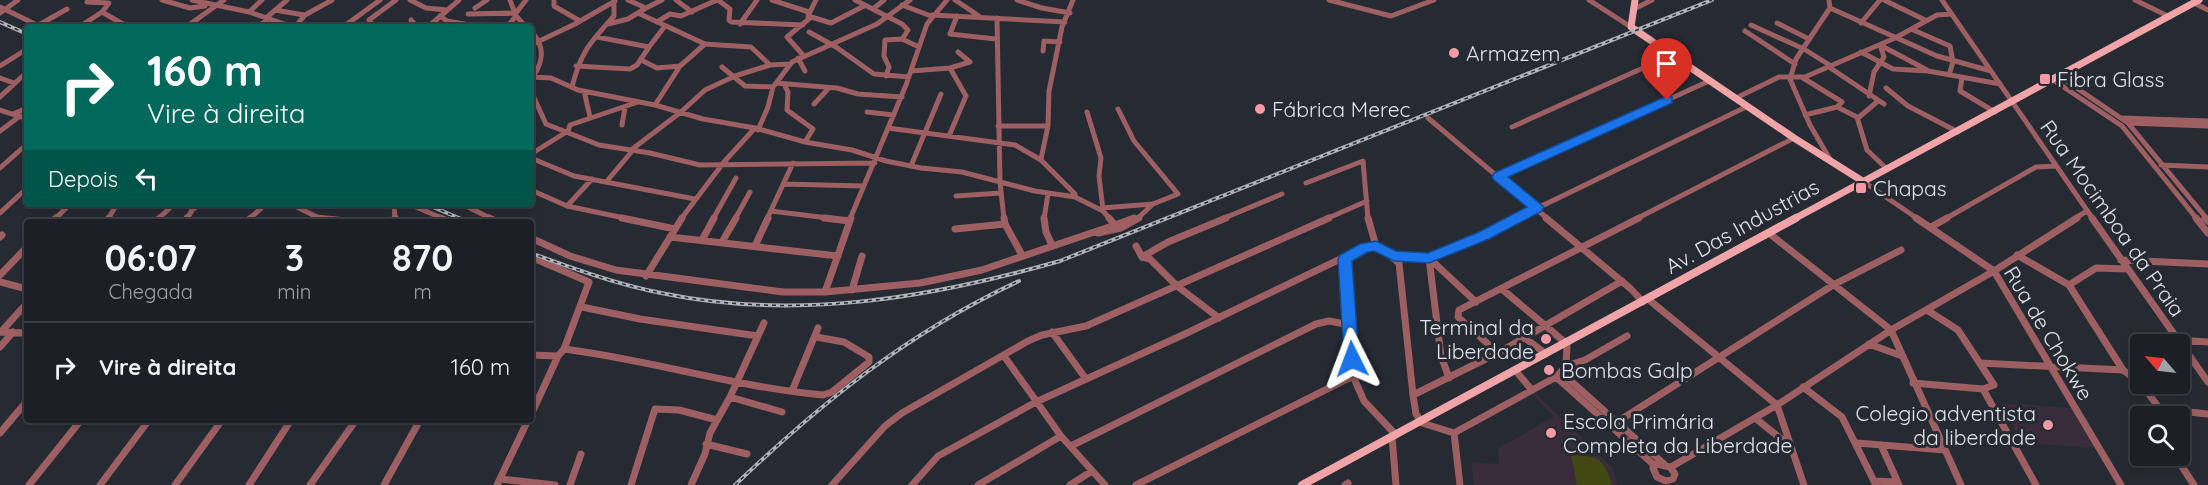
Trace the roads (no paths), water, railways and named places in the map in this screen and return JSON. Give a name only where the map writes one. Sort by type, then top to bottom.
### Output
[{"type":"main road","points":[[1635,0],[1631,27],[1794,138],[1864,182]]},
{"type":"main road","name":"Av. Das Industrias","points":[[1302,485],[1567,344],[1857,184],[2014,102],[2197,1]]},
{"type":"street","points":[[0,13],[3,8],[18,0]]},
{"type":"street","points":[[84,24],[102,12],[109,3],[87,2],[89,0]]},
{"type":"street","points":[[162,0],[189,8],[214,6]]},
{"type":"street","points":[[192,0],[249,12],[283,24]]},
{"type":"street","points":[[190,24],[224,0]]},
{"type":"street","points":[[249,12],[262,0]]},
{"type":"street","points":[[260,24],[287,0]]},
{"type":"street","points":[[294,24],[304,15],[332,0]]},
{"type":"street","points":[[348,24],[380,0]]},
{"type":"street","points":[[372,24],[369,20],[396,0]]},
{"type":"street","points":[[410,0],[428,8],[447,10]]},
{"type":"street","points":[[431,24],[459,0]]},
{"type":"street","points":[[475,8],[486,0]]},
{"type":"street","points":[[510,0],[516,15],[524,24]]},
{"type":"street","points":[[509,24],[526,0]]},
{"type":"street","points":[[628,0],[646,8]]},
{"type":"street","points":[[608,24],[628,20],[662,0]]},
{"type":"street","points":[[676,0],[692,12]]},
{"type":"street","points":[[657,22],[670,14],[681,16],[718,0],[730,9],[730,21],[740,24],[790,23],[802,25]]},
{"type":"street","points":[[740,24],[757,0]]},
{"type":"street","points":[[772,0],[832,23],[864,6]]},
{"type":"street","points":[[805,71],[801,57],[787,38],[802,25],[816,0]]},
{"type":"street","points":[[855,0],[864,6],[890,15],[908,30],[903,38]]},
{"type":"street","points":[[873,9],[884,0]]},
{"type":"street","points":[[646,276],[695,200],[722,165],[757,129],[771,100],[774,85],[790,64],[877,24],[910,0]]},
{"type":"street","points":[[825,292],[850,220],[902,96],[919,46],[932,16],[947,0]]},
{"type":"street","points":[[955,0],[980,17]]},
{"type":"street","points":[[1017,0],[1070,13]]},
{"type":"street","points":[[1041,159],[1048,126],[1049,91],[1062,27],[1070,13],[1073,0]]},
{"type":"street","points":[[1329,0],[1390,16],[1434,0]]},
{"type":"street","points":[[1589,0],[1631,27]]},
{"type":"street","points":[[1634,9],[1652,0]]},
{"type":"street","points":[[1829,0],[1830,8],[1809,39],[1795,64],[1790,79],[1805,115],[1831,161]]},
{"type":"street","points":[[1861,23],[1882,0],[1925,20]]},
{"type":"street","name":"Rua Mocimboa da Praia","points":[[1942,0],[2173,334]]},
{"type":"street","points":[[2135,0],[2170,17]]},
{"type":"street","points":[[534,74],[543,58],[536,39],[580,21],[615,1]]},
{"type":"street","points":[[572,87],[576,66],[589,44],[614,16],[615,1]]},
{"type":"street","points":[[2197,1],[2208,10]]},
{"type":"street","points":[[554,2],[554,6],[580,21]]},
{"type":"street","points":[[902,5],[932,16],[1065,22]]},
{"type":"street","points":[[3,8],[35,24]]},
{"type":"street","points":[[1830,8],[1953,62],[1991,71]]},
{"type":"street","points":[[42,24],[67,9]]},
{"type":"street","points":[[275,10],[304,15]]},
{"type":"street","points":[[102,12],[124,24]]},
{"type":"street","points":[[468,14],[516,15]]},
{"type":"street","points":[[638,14],[705,44],[747,46],[760,53],[770,65]]},
{"type":"street","points":[[1736,98],[1771,79],[1803,78],[1895,38],[1925,20],[1937,15],[1952,14]]},
{"type":"street","points":[[440,16],[447,21],[464,24]]},
{"type":"street","points":[[957,16],[950,34],[996,39]]},
{"type":"street","points":[[997,18],[1001,193],[1005,224],[1022,255]]},
{"type":"street","points":[[411,20],[414,24]]},
{"type":"street","points":[[1777,23],[1809,39]]},
{"type":"street","points":[[1751,25],[1804,49],[1869,96],[1884,104]]},
{"type":"street","points":[[576,66],[630,69],[641,60],[666,26]]},
{"type":"street","points":[[1911,28],[1949,46],[1953,62],[1949,75]]},
{"type":"street","points":[[809,32],[874,74],[886,76],[950,68],[970,62],[958,52]]},
{"type":"street","points":[[1745,32],[1754,35],[1779,57],[1795,64]]},
{"type":"street","points":[[597,37],[649,47]]},
{"type":"street","points":[[886,76],[890,67],[884,56],[884,42],[889,38],[903,38],[919,46]]},
{"type":"street","points":[[1043,51],[1044,41],[1060,42]]},
{"type":"street","points":[[655,105],[680,66],[705,44]]},
{"type":"street","points":[[1869,96],[1874,72],[1884,57],[1880,45]]},
{"type":"street","points":[[1880,45],[1928,70]]},
{"type":"street","points":[[0,66],[24,51]]},
{"type":"street","points":[[1861,52],[1880,64],[1899,70],[1928,70],[2000,84]]},
{"type":"street","points":[[1512,127],[1672,56]]},
{"type":"street","points":[[641,60],[654,68],[680,66]]},
{"type":"street","points":[[607,182],[632,150],[681,112],[701,93],[735,76],[770,65],[790,64]]},
{"type":"street","points":[[722,67],[748,87],[784,84],[829,88],[858,94],[902,96]]},
{"type":"street","points":[[949,136],[966,96],[950,68]]},
{"type":"street","points":[[0,97],[24,75]]},
{"type":"street","points":[[0,78],[14,83]]},
{"type":"street","points":[[534,78],[551,78],[584,91],[655,105],[711,121],[757,129],[806,142],[838,147],[876,161]]},
{"type":"street","points":[[1803,78],[1842,102],[1837,107],[1805,115]]},
{"type":"street","points":[[1962,78],[1960,91],[1995,112]]},
{"type":"street","points":[[2056,78],[2111,118],[2128,123],[2208,126]]},
{"type":"street","points":[[2056,78],[2119,120],[2208,233]]},
{"type":"street","points":[[1498,177],[1710,81]]},
{"type":"street","points":[[784,84],[788,92],[787,110],[813,129],[806,142]]},
{"type":"street","points":[[814,104],[829,88]]},
{"type":"street","points":[[1886,88],[1908,106],[1958,132]]},
{"type":"street","points":[[584,91],[590,117]]},
{"type":"street","points":[[911,166],[941,94]]},
{"type":"street","points":[[534,97],[544,122],[599,145],[700,165],[876,161],[962,172],[1048,194],[1075,197],[1103,210],[1115,225]]},
{"type":"street","points":[[1858,118],[1878,101]]},
{"type":"street","points":[[534,154],[570,129],[570,125],[639,102]]},
{"type":"street","points":[[912,485],[938,456],[1036,402],[1219,318],[1365,247],[1376,246],[1394,256],[1429,258],[1484,236],[1537,207],[1748,106]]},
{"type":"street","points":[[622,125],[626,107]]},
{"type":"street","points":[[1837,107],[1858,118]]},
{"type":"street","points":[[12,114],[24,109]]},
{"type":"street","points":[[1103,210],[1154,203],[1176,197],[1178,191],[1163,178],[1134,141],[1118,109]]},
{"type":"street","points":[[0,111],[24,118]]},
{"type":"street","points":[[867,112],[894,115]]},
{"type":"street","points":[[1087,112],[1101,158],[1099,176],[1103,210]]},
{"type":"street","points":[[0,131],[20,116]]},
{"type":"street","points":[[1428,118],[1537,207],[1622,281],[1777,405],[1804,485]]},
{"type":"street","points":[[1858,118],[1867,150],[1887,169]]},
{"type":"street","points":[[2119,120],[2208,121]]},
{"type":"street","points":[[2128,123],[2208,221]]},
{"type":"street","points":[[998,126],[1048,126]]},
{"type":"street","points":[[888,129],[998,140],[1026,148],[1062,179],[1075,197]]},
{"type":"street","points":[[1498,353],[1458,317],[1459,310],[1794,138]]},
{"type":"street","points":[[0,168],[24,147]]},
{"type":"street","points":[[534,157],[574,176],[695,200]]},
{"type":"street","points":[[1306,183],[1363,161],[1369,225],[1376,246]]},
{"type":"street","points":[[755,246],[793,163]]},
{"type":"street","points":[[2153,165],[2208,167]]},
{"type":"street","points":[[1931,227],[2036,167],[2056,166]]},
{"type":"street","points":[[702,240],[736,178]]},
{"type":"street","points":[[567,206],[592,179]]},
{"type":"street","name":"Rua de Chokwe","points":[[1864,182],[1994,271],[2121,485]]},
{"type":"street","points":[[783,184],[863,186]]},
{"type":"street","points":[[0,213],[24,191]]},
{"type":"street","points":[[534,191],[567,206],[675,230]]},
{"type":"street","points":[[722,242],[750,192]]},
{"type":"street","points":[[956,196],[1001,193]]},
{"type":"street","points":[[1048,194],[1042,221],[1044,231],[1052,245]]},
{"type":"street","points":[[1142,257],[1168,242],[1282,194]]},
{"type":"street","points":[[832,485],[885,426],[1041,334],[1075,330],[1086,326],[1367,201]]},
{"type":"street","points":[[1094,233],[1112,232],[1142,215],[1154,203]]},
{"type":"street","points":[[55,219],[67,207]]},
{"type":"street","points":[[158,219],[171,207]]},
{"type":"street","points":[[187,219],[196,207]]},
{"type":"street","points":[[249,219],[263,207]]},
{"type":"street","points":[[298,207],[318,219]]},
{"type":"street","points":[[416,207],[443,219]]},
{"type":"street","points":[[468,207],[491,219]]},
{"type":"street","points":[[771,211],[850,220]]},
{"type":"street","points":[[1561,372],[1654,465],[1668,466],[1777,405],[1891,330],[1994,271],[2087,211]]},
{"type":"street","points":[[534,239],[570,256],[616,270],[646,276],[783,292],[825,292],[949,278],[1004,264],[1022,255],[1094,233],[1142,215]]},
{"type":"street","points":[[955,229],[1005,224]]},
{"type":"street","points":[[1770,234],[1891,330],[1913,384],[1961,485]]},
{"type":"street","points":[[670,237],[838,256]]},
{"type":"street","points":[[1136,246],[1142,257],[1150,259],[1177,286],[1219,318]]},
{"type":"street","points":[[0,275],[24,250]]},
{"type":"street","points":[[1617,422],[1833,285],[1901,250]]},
{"type":"street","points":[[2017,255],[2069,285],[2123,370],[2130,375]]},
{"type":"street","points":[[852,290],[862,256]]},
{"type":"street","points":[[1394,256],[1399,264],[1416,414],[1420,421],[1454,433],[1627,336]]},
{"type":"street","points":[[534,258],[588,280],[589,285],[564,349],[558,356],[534,408]]},
{"type":"street","points":[[1429,258],[1476,302]]},
{"type":"street","points":[[1429,258],[1441,356],[1449,378]]},
{"type":"street","points":[[1344,259],[1353,376],[1363,400],[1394,436],[1396,485]]},
{"type":"street","points":[[2121,260],[2208,264]]},
{"type":"street","points":[[2069,285],[2096,268],[2127,269]]},
{"type":"street","points":[[1413,395],[1547,327],[1622,281]]},
{"type":"street","points":[[0,282],[24,288]]},
{"type":"street","points":[[1502,289],[1567,344],[1561,372]]},
{"type":"street","points":[[0,332],[24,306]]},
{"type":"street","points":[[582,307],[640,319],[758,336]]},
{"type":"street","points":[[1913,384],[1983,389],[1994,385],[1958,330],[1927,310]]},
{"type":"street","points":[[1071,446],[1316,324],[1329,321],[1350,325]]},
{"type":"street","points":[[691,485],[705,453],[706,444],[764,323]]},
{"type":"street","points":[[792,391],[818,328]]},
{"type":"street","points":[[0,332],[24,333]]},
{"type":"street","points":[[0,347],[13,332]]},
{"type":"street","points":[[1052,332],[1086,379]]},
{"type":"street","points":[[564,349],[599,352],[738,381],[827,395],[869,362],[869,357],[848,344],[816,337]]},
{"type":"street","points":[[1525,338],[1546,354]]},
{"type":"street","points":[[2190,341],[2208,342]]},
{"type":"street","points":[[1869,344],[1902,356]]},
{"type":"street","points":[[534,355],[558,356]]},
{"type":"street","points":[[1004,356],[1061,436],[1106,485]]},
{"type":"street","name":"Rua Mocimboa da Praia","points":[[2190,358],[2208,382]]},
{"type":"street","points":[[1980,363],[2123,370]]},
{"type":"street","points":[[1515,370],[1531,389]]},
{"type":"street","points":[[1136,485],[1353,376]]},
{"type":"street","points":[[1803,387],[1842,417],[1875,483],[1898,484],[1881,445]]},
{"type":"street","points":[[1983,389],[2036,485]]},
{"type":"street","points":[[2149,394],[2160,409],[2208,414]]},
{"type":"street","points":[[730,397],[782,412]]},
{"type":"street","points":[[1589,402],[1617,422],[1668,466],[1675,477],[1672,483],[1660,482],[1654,474],[1654,465]]},
{"type":"street","points":[[0,433],[24,405]]},
{"type":"street","points":[[631,485],[655,409],[679,410],[717,420]]},
{"type":"street","points":[[1755,418],[1791,446]]},
{"type":"street","points":[[29,485],[79,423]]},
{"type":"street","points":[[100,485],[147,423]]},
{"type":"street","points":[[175,485],[220,423]]},
{"type":"street","points":[[249,485],[289,423]]},
{"type":"street","points":[[310,485],[354,423]]},
{"type":"street","points":[[384,485],[418,423]]},
{"type":"street","points":[[527,423],[499,482],[555,485]]},
{"type":"street","points":[[1454,433],[1460,485]]},
{"type":"street","points":[[978,485],[1061,436]]},
{"type":"street","points":[[1857,443],[1944,450]]},
{"type":"street","points":[[706,444],[747,454]]},
{"type":"street","points":[[570,485],[581,454]]},
{"type":"street","points":[[2182,466],[2194,485]]},
{"type":"street","points":[[1070,485],[1092,471]]},
{"type":"railway","points":[[534,254],[595,276],[661,293],[712,301],[762,305],[812,305],[862,301],[962,286],[1060,261],[1712,0]]},
{"type":"railway","points":[[0,22],[24,33]]},
{"type":"railway","points":[[433,207],[461,219]]},
{"type":"railway","points":[[735,485],[801,425],[868,371],[940,323],[1019,281]]},
{"type":"place","name":"Armazem","points":[[1454,53]]},
{"type":"place","name":"Fibra Glass","points":[[2045,79]]},
{"type":"place","name":"Fábrica Merec","points":[[1260,109]]},
{"type":"place","name":"Chapas","points":[[1861,188]]},
{"type":"place","name":"Terminal da Liberdade","points":[[1546,339]]},
{"type":"place","name":"Bombas Galp","points":[[1549,370]]},
{"type":"place","name":"Colegio adventista da liberdade","points":[[2048,425]]},
{"type":"place","name":"Escola Primária Completa da Liberdade","points":[[1551,433]]}]
